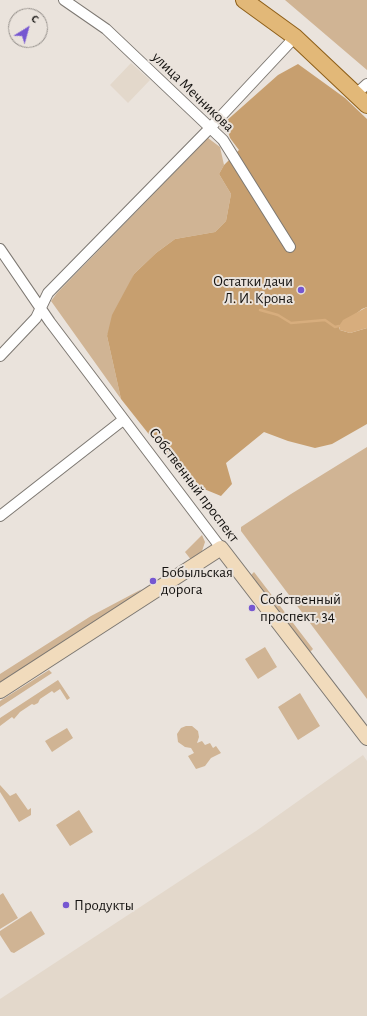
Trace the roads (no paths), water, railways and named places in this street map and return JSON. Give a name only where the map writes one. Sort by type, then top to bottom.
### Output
[{"type":"main road","points":[[244,0],[295,37],[363,95]]},
{"type":"street","name":"улица Мечникова","points":[[64,0],[106,29],[223,140],[290,247]]},
{"type":"street","points":[[0,356],[36,318],[48,293],[210,128],[295,37]]},
{"type":"street","name":"Собственный проспект","points":[[0,249],[40,307],[123,420],[367,738]]},
{"type":"street","points":[[0,516],[123,420]]},
{"type":"street","points":[[0,691],[221,548]]},
{"type":"waterway","points":[[260,310],[278,315],[291,323],[325,320],[335,327],[339,326]]},
{"type":"place","name":"Остатки дачи Л. И. Крона","points":[[301,290]]},
{"type":"place","name":"Бобыльская дорога","points":[[153,581]]},
{"type":"place","name":"Собственный проспект, 34","points":[[252,608]]},
{"type":"place","name":"Продукты","points":[[66,905]]}]
